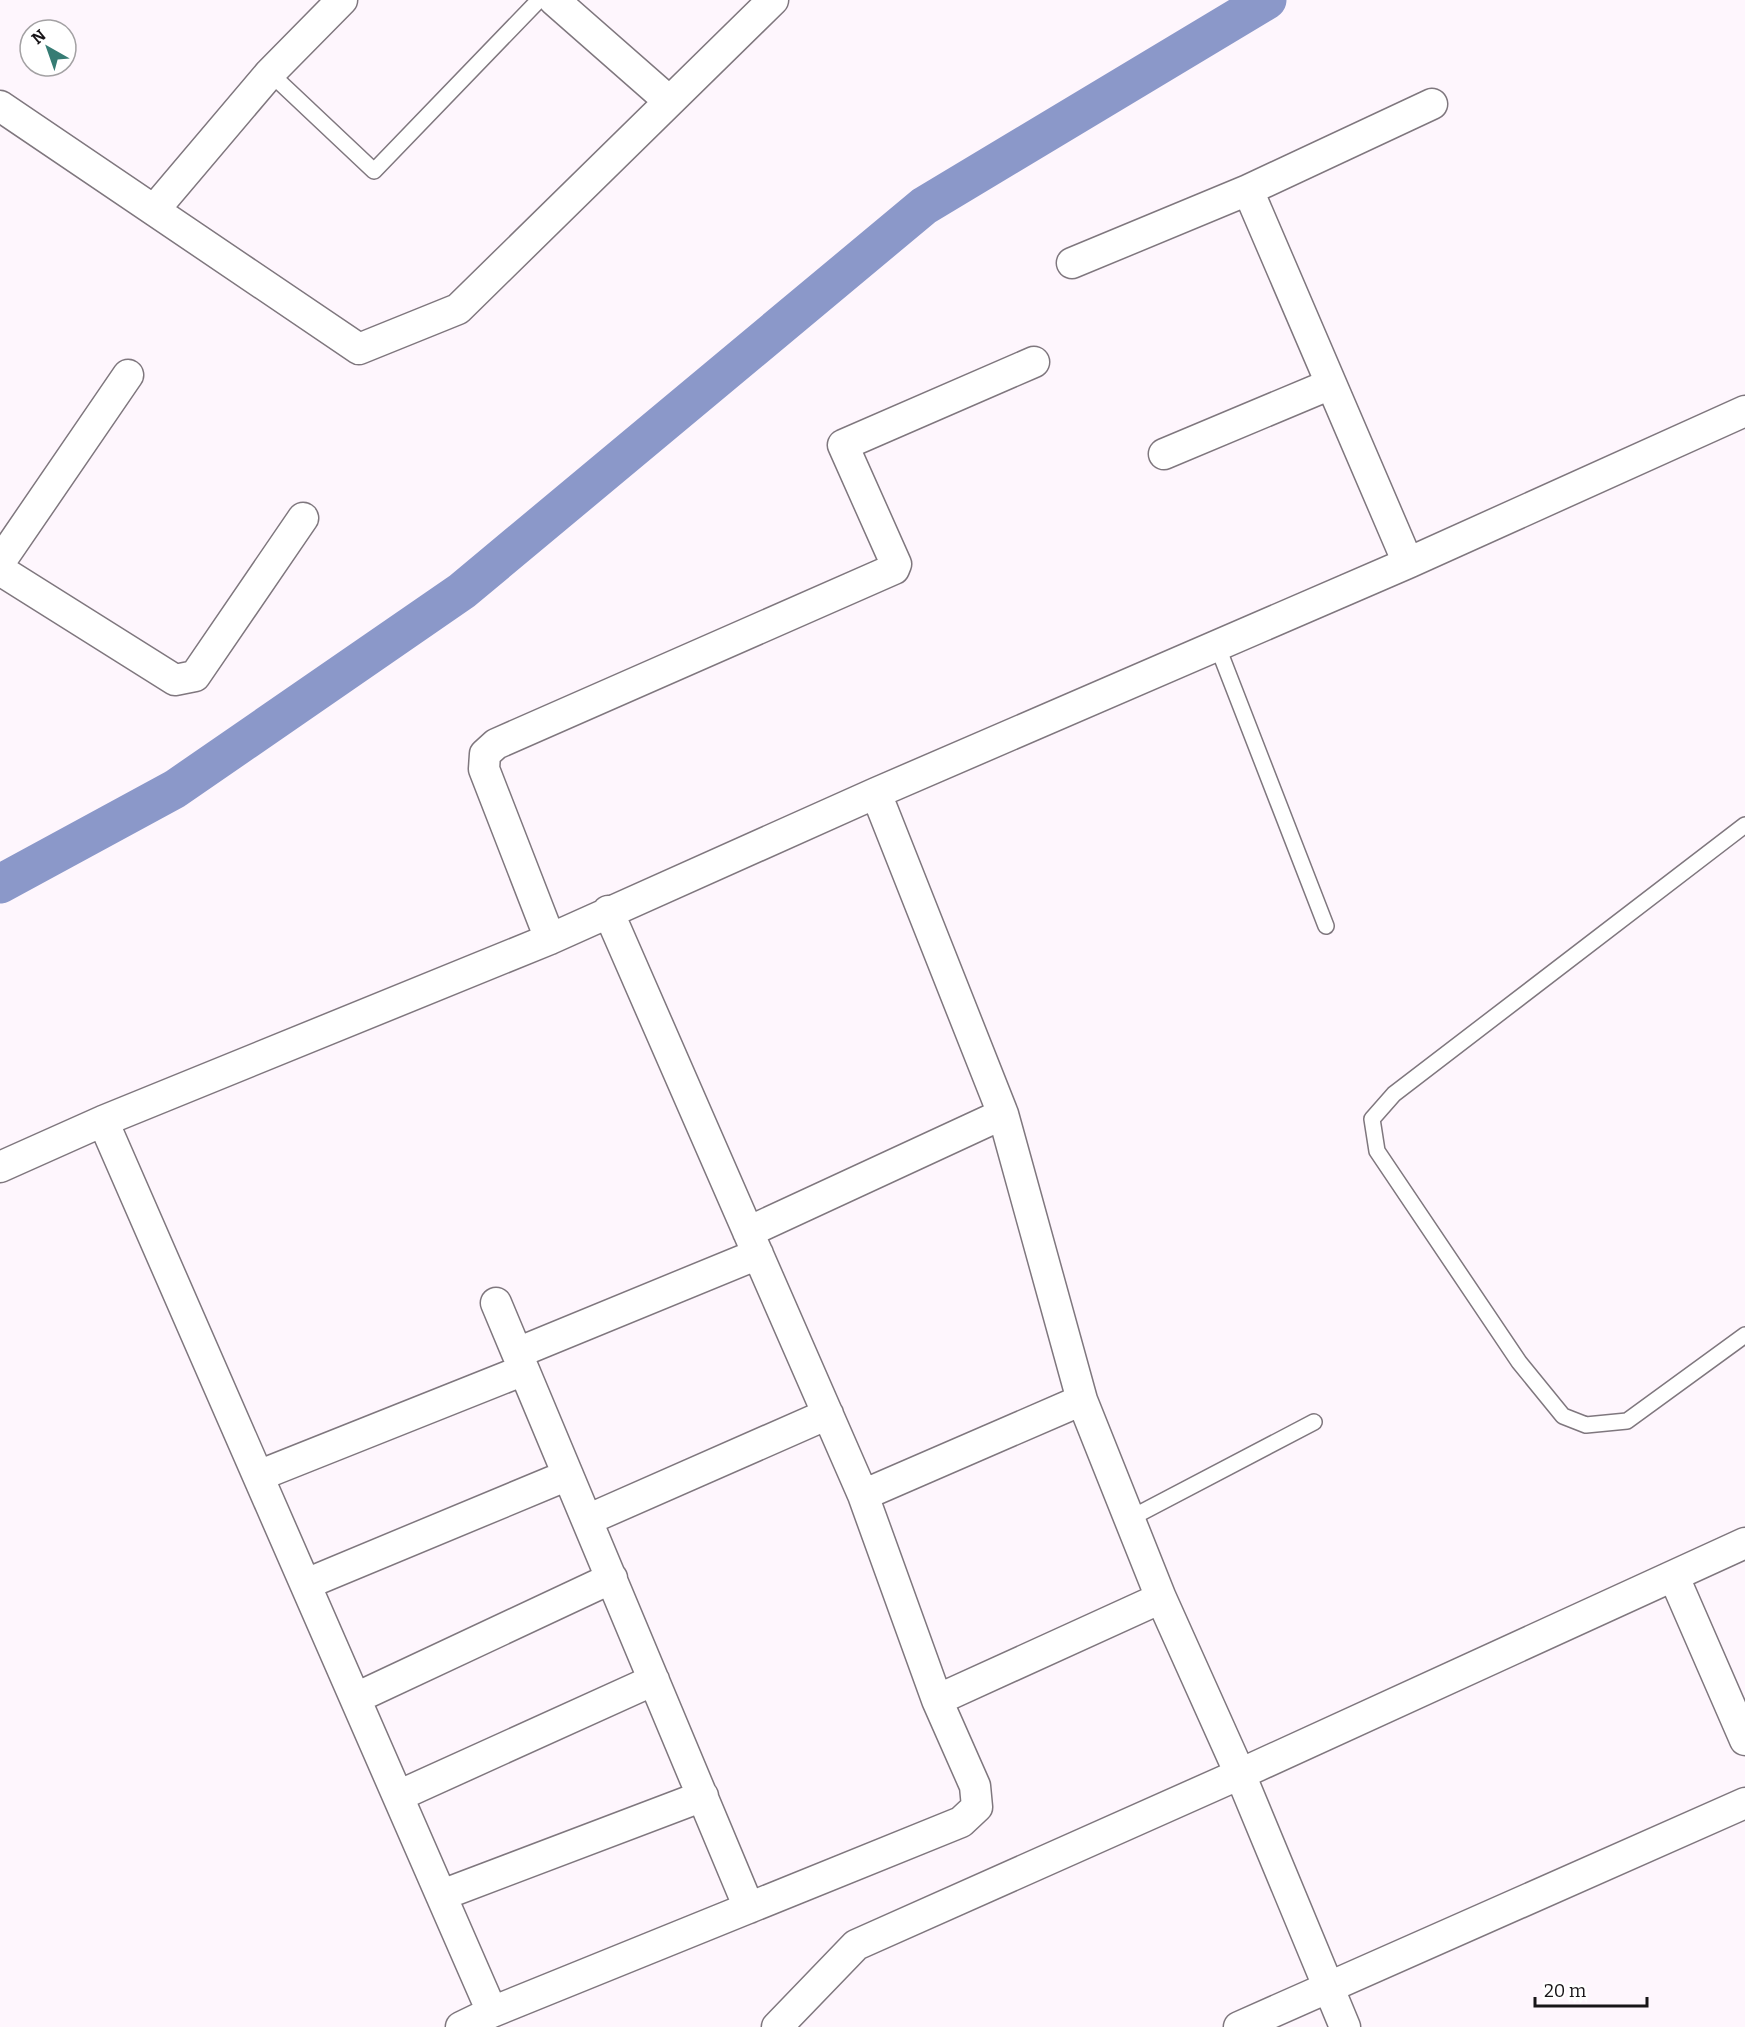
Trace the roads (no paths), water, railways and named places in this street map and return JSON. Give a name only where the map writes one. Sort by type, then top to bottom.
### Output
[{"type":"street","points":[[154,210],[270,73],[342,0]]},
{"type":"street","points":[[554,0],[669,101]]},
{"type":"street","points":[[0,106],[359,349],[458,309],[773,0]]},
{"type":"street","points":[[1072,262],[1248,190],[1432,104]]},
{"type":"street","points":[[1248,190],[1408,563]]},
{"type":"street","points":[[550,939],[484,769],[484,754],[496,744],[894,569],[896,564],[843,445],[1034,362]]},
{"type":"street","points":[[0,562],[128,375]]},
{"type":"street","points":[[1164,454],[1331,384]]},
{"type":"street","points":[[0,1167],[103,1121],[550,939],[608,911],[876,793],[1408,563],[1745,411]]},
{"type":"street","points":[[0,570],[175,681],[195,676],[303,518]]},
{"type":"street","points":[[876,793],[1003,1114],[1082,1400],[1161,1598],[1240,1774],[1345,2027]]},
{"type":"street","points":[[461,2027],[492,2012],[961,1822],[977,1807],[975,1786],[937,1700],[863,1495],[608,911]]},
{"type":"street","points":[[258,1476],[521,1362],[1003,1114]]},
{"type":"street","points":[[103,1121],[492,2012]]},
{"type":"street","points":[[496,1303],[749,1908]]},
{"type":"street","points":[[863,1495],[1082,1400]]},
{"type":"street","points":[[587,1520],[828,1414]]},
{"type":"street","points":[[306,1584],[568,1475]]},
{"type":"street","points":[[777,2027],[856,1945],[1240,1774],[1745,1543]]},
{"type":"street","points":[[1674,1576],[1745,1740]]},
{"type":"street","points":[[356,1698],[612,1578]]},
{"type":"street","points":[[937,1700],[1161,1598]]},
{"type":"street","points":[[398,1796],[654,1680]]},
{"type":"street","points":[[442,1895],[703,1796]]},
{"type":"street","points":[[1239,2027],[1745,1803]]},
{"type":"lane","points":[[270,73],[374,171],[539,0]]},
{"type":"lane","points":[[1218,645],[1326,926]]},
{"type":"lane","points":[[1745,825],[1394,1094],[1372,1119],[1377,1151],[1519,1362],[1563,1416],[1586,1425],[1627,1421],[1745,1335]]},
{"type":"lane","points":[[1129,1519],[1314,1422]]},
{"type":"waterway","points":[[0,884],[175,789],[462,591],[924,206],[1267,0]]}]
